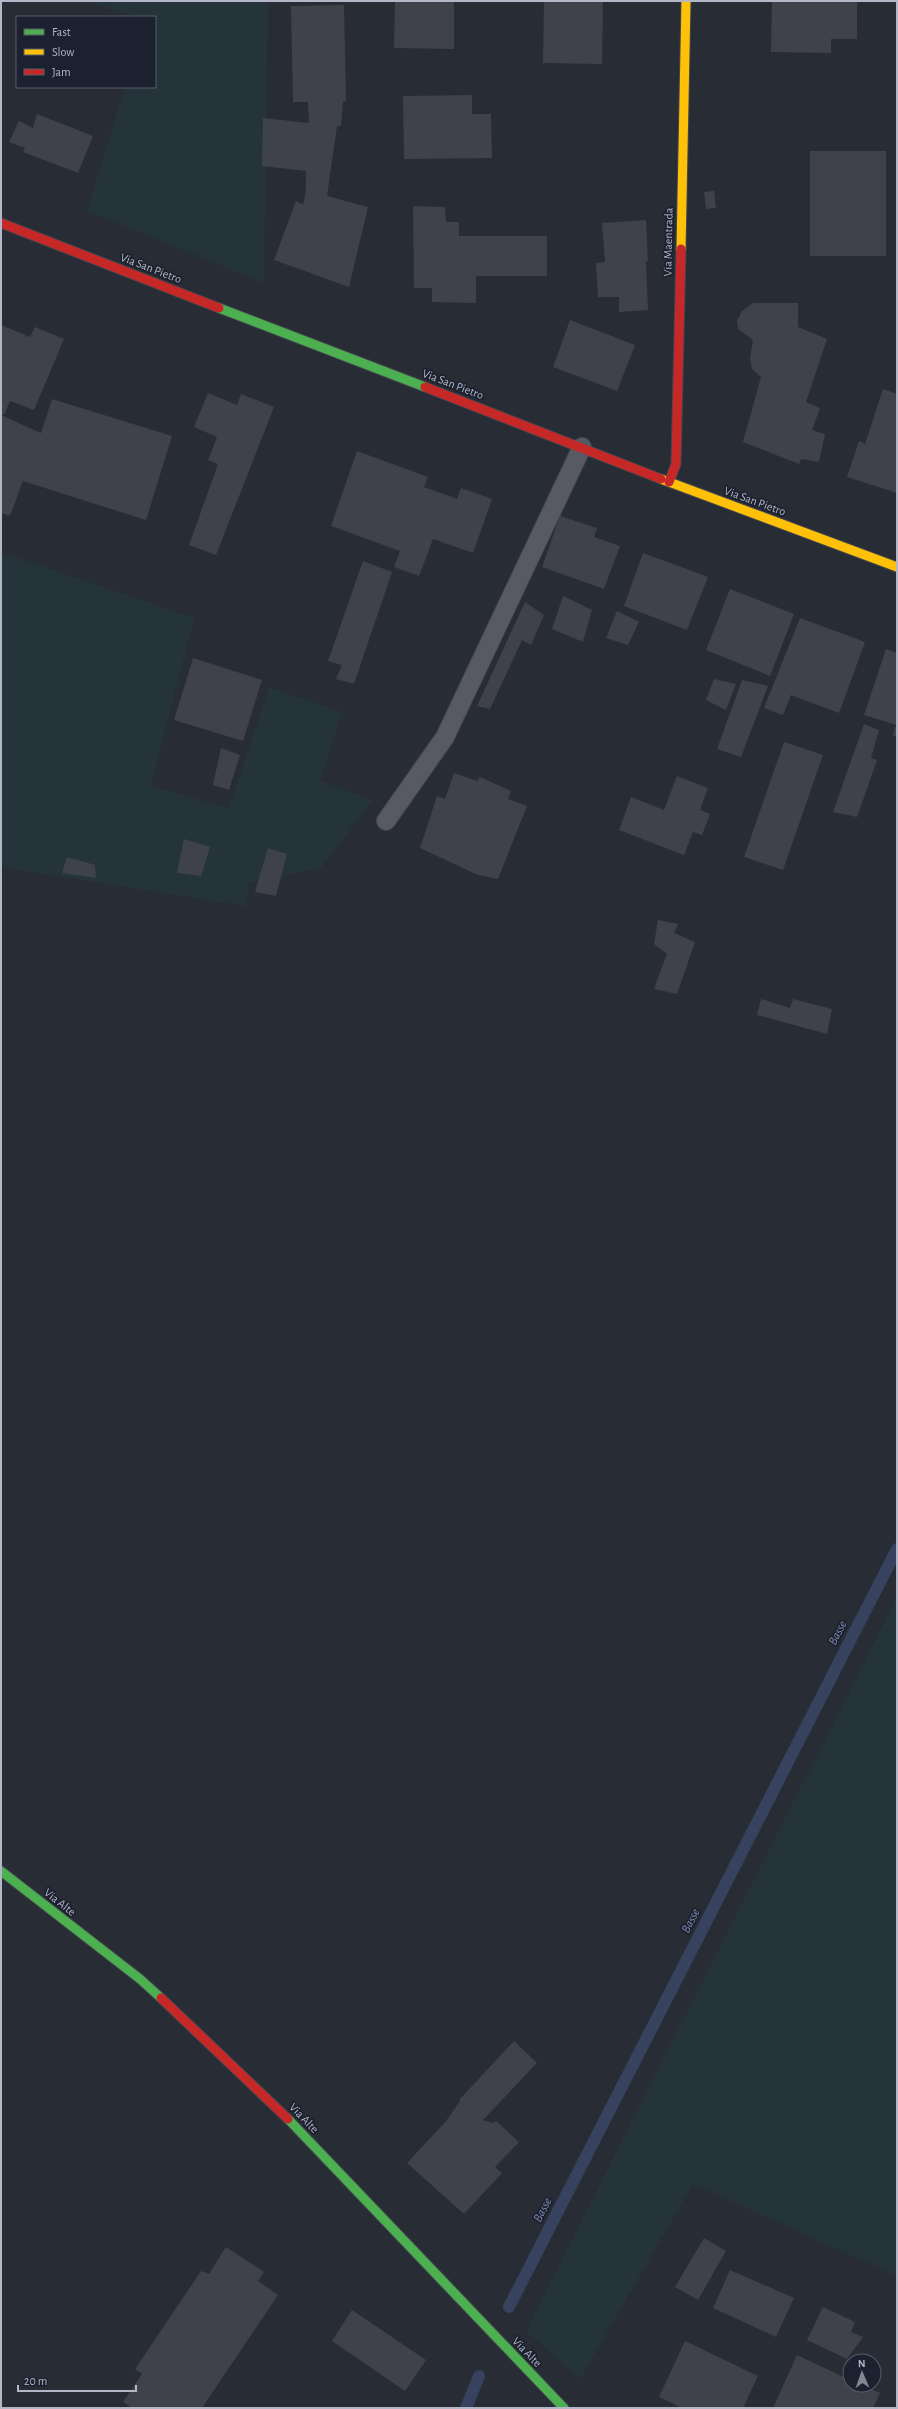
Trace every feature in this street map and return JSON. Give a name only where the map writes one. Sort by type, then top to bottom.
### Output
[{"type":"street","name":"Via Maentrada","points":[[668,482],[676,464],[686,1]]},
{"type":"street","name":"Via San Pietro","points":[[1,223],[582,447],[668,482],[897,567]]},
{"type":"street","name":"Via Alte","points":[[1,1871],[140,1979],[276,2107],[564,2408]]},
{"type":"lane","points":[[386,821],[445,737],[582,447]]},
{"type":"shaded area","points":[[83,1],[268,1],[264,283],[87,211],[125,88],[156,88],[156,16],[135,16]]},
{"type":"shaded area","points":[[1,552],[194,618],[151,786],[229,808],[269,687],[342,712],[320,781],[373,800],[322,867],[249,883],[246,906],[1,867]]},
{"type":"shaded area","points":[[897,1597],[897,2276],[693,2184],[580,2379],[526,2331]]},
{"type":"building","points":[[395,1],[454,1],[454,49],[394,48]]},
{"type":"building","points":[[544,1],[603,1],[602,64],[543,63]]},
{"type":"building","points":[[772,1],[857,1],[857,39],[831,39],[831,53],[771,52]]},
{"type":"building","points":[[344,5],[346,101],[343,101],[341,126],[337,126],[327,196],[368,207],[349,287],[274,260],[296,201],[303,205],[306,190],[306,171],[262,166],[263,118],[309,123],[308,102],[293,102],[291,6]]},
{"type":"building","points":[[472,95],[472,114],[491,114],[492,158],[404,159],[403,96]]},
{"type":"building","points":[[37,114],[93,136],[78,173],[23,152],[25,148],[9,142],[19,121],[33,128]]},
{"type":"building","points":[[810,151],[886,151],[886,256],[810,256]]},
{"type":"building","points":[[714,191],[716,208],[706,209],[704,192]]},
{"type":"building","points":[[413,206],[445,207],[446,222],[459,222],[459,236],[547,236],[547,276],[476,276],[476,303],[432,302],[432,288],[414,288]]},
{"type":"building","points":[[646,220],[648,310],[619,312],[619,297],[598,297],[596,263],[605,262],[602,223]]},
{"type":"building","points":[[753,303],[798,303],[798,327],[827,339],[806,402],[820,408],[812,430],[825,434],[819,462],[801,459],[799,464],[743,442],[761,377],[752,369],[750,358],[753,340],[738,329],[737,321],[742,311]]},
{"type":"building","points":[[570,320],[635,345],[617,391],[553,367]]},
{"type":"building","points":[[1,325],[30,337],[35,327],[64,339],[34,410],[10,401],[4,415],[1,414]]},
{"type":"building","points":[[883,389],[897,394],[897,493],[847,477],[859,441],[865,444]]},
{"type":"building","points":[[208,393],[237,405],[241,394],[274,407],[216,555],[189,545],[218,464],[208,460],[217,437],[194,427]]},
{"type":"building","points":[[52,399],[172,436],[146,520],[23,481],[10,516],[1,513],[1,415],[41,433]]},
{"type":"building","points":[[357,451],[428,477],[424,487],[457,499],[461,488],[492,499],[473,553],[433,539],[419,576],[394,567],[400,551],[331,526]]},
{"type":"building","points":[[560,516],[597,528],[594,537],[620,546],[604,589],[542,567]]},
{"type":"building","points":[[643,553],[708,577],[687,630],[624,606]]},
{"type":"building","points":[[363,561],[392,572],[354,684],[336,679],[342,665],[328,661]]},
{"type":"building","points":[[730,589],[794,614],[770,676],[706,650]]},
{"type":"building","points":[[563,596],[592,610],[583,642],[552,629]]},
{"type":"building","points":[[525,602],[544,615],[531,645],[522,640],[490,709],[477,706]]},
{"type":"building","points":[[617,611],[639,622],[628,645],[606,638]]},
{"type":"building","points":[[800,618],[865,642],[839,713],[791,695],[783,715],[764,708]]},
{"type":"building","points":[[886,649],[897,653],[897,737],[893,735],[896,725],[864,715]]},
{"type":"building","points":[[193,658],[262,680],[243,741],[174,720]]},
{"type":"building","points":[[714,679],[736,684],[726,710],[706,700]]},
{"type":"building","points":[[742,680],[768,686],[741,757],[717,749]]},
{"type":"building","points":[[864,724],[879,730],[871,758],[877,760],[857,817],[833,812]]},
{"type":"building","points":[[784,742],[823,755],[783,870],[744,857]]},
{"type":"building","points":[[221,748],[240,755],[229,790],[213,785]]},
{"type":"building","points":[[454,773],[477,781],[480,777],[511,791],[508,799],[527,806],[498,879],[478,875],[420,848],[437,796],[445,799]]},
{"type":"building","points":[[677,776],[708,788],[700,810],[710,814],[702,835],[693,832],[684,855],[619,830],[631,797],[664,810]]},
{"type":"building","points":[[184,839],[210,847],[201,876],[177,873]]},
{"type":"building","points":[[268,848],[287,854],[276,896],[255,892]]},
{"type":"building","points":[[67,857],[95,865],[96,878],[62,873]]},
{"type":"building","points":[[658,920],[678,924],[674,933],[695,942],[677,994],[654,989],[667,954],[654,944]]},
{"type":"building","points":[[761,999],[790,1008],[793,999],[832,1009],[827,1034],[757,1015]]},
{"type":"building","points":[[514,2041],[537,2063],[483,2120],[492,2123],[496,2121],[519,2142],[495,2167],[502,2173],[464,2214],[407,2163],[446,2121],[460,2101],[459,2100]]},
{"type":"building","points":[[704,2238],[726,2251],[698,2300],[675,2287]]},
{"type":"building","points":[[226,2247],[264,2272],[258,2281],[278,2295],[202,2408],[132,2408],[123,2402],[142,2374],[135,2369],[201,2271],[209,2274]]},
{"type":"building","points":[[730,2270],[794,2298],[776,2337],[713,2308]]},
{"type":"building","points":[[823,2307],[855,2322],[851,2332],[863,2337],[851,2353],[842,2353],[842,2357],[807,2340]]},
{"type":"building","points":[[352,2310],[426,2360],[405,2391],[332,2341]]},
{"type":"building","points":[[685,2341],[758,2376],[743,2408],[682,2408],[659,2397]]},
{"type":"building","points":[[797,2355],[842,2376],[842,2393],[880,2393],[873,2408],[773,2408]]},
{"type":"waterway","name":"Basse","points":[[509,2307],[897,1549]]},
{"type":"waterway","name":"Basse","points":[[466,2408],[479,2376]]},
{"type":"traffic: fast","points":[[219,308],[425,387]]},
{"type":"traffic: fast","points":[[1,1871],[140,1979],[161,1998]]},
{"type":"traffic: fast","points":[[288,2119],[564,2408]]},
{"type":"traffic: slow","points":[[681,249],[686,1]]},
{"type":"traffic: slow","points":[[661,479],[897,567]]},
{"type":"traffic: jam","points":[[1,223],[219,308]]},
{"type":"traffic: jam","points":[[669,482],[676,464],[681,249]]},
{"type":"traffic: jam","points":[[425,387],[661,479]]},
{"type":"traffic: jam","points":[[161,1998],[288,2119]]}]
